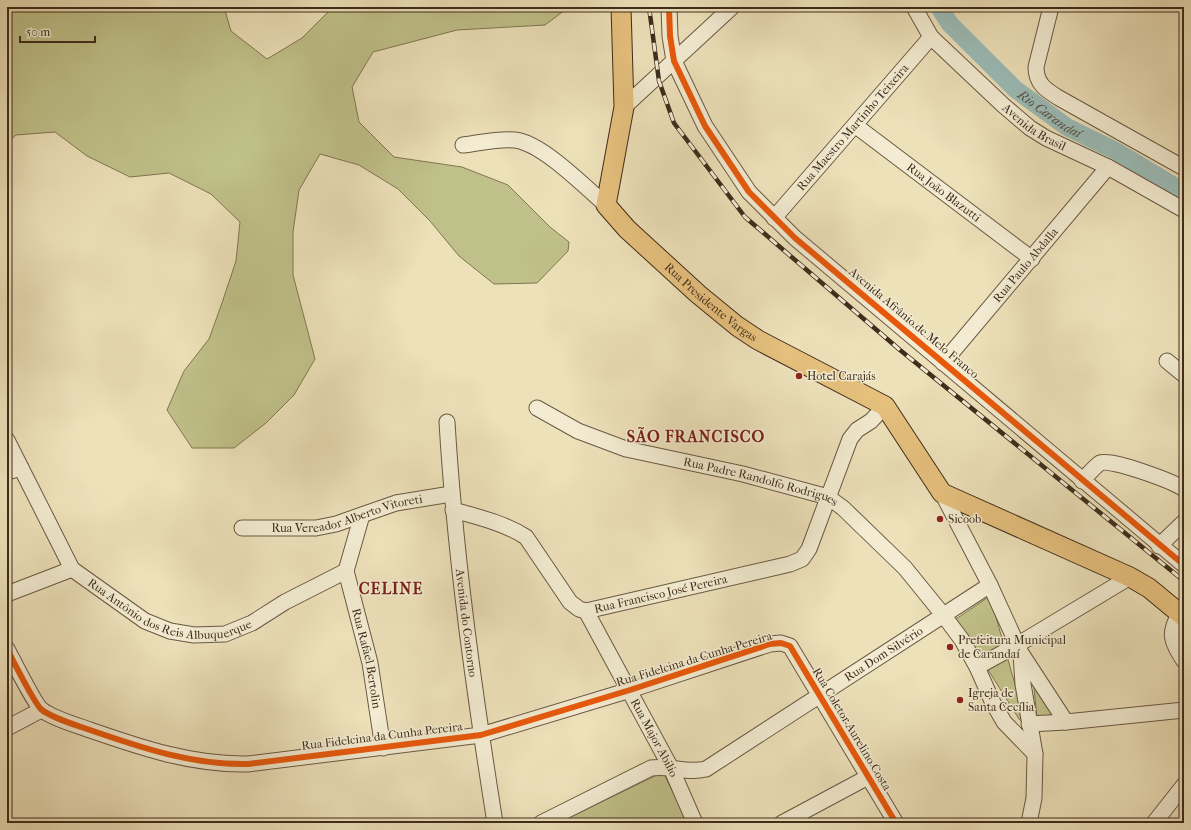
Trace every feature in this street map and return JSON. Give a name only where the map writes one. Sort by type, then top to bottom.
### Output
[{"type":"main road","points":[[606,205],[624,107],[621,7]]},
{"type":"main road","name":"Rua Presidente Vargas","points":[[606,205],[627,229],[698,294],[737,326],[758,340],[885,406],[942,493]]},
{"type":"main road","points":[[942,493],[1130,577],[1149,588],[1182,615]]},
{"type":"street","name":"Avenida Afrânio de Melo Franco","points":[[669,7],[670,36],[674,61],[705,126],[749,192],[795,238],[1159,546],[1184,565]]},
{"type":"street","points":[[624,107],[732,7]]},
{"type":"street","name":"Avenida Brasil","points":[[914,7],[931,38],[1030,128],[1062,147],[1108,167],[1184,210]]},
{"type":"street","points":[[1051,7],[1036,68],[1036,76],[1043,87],[1059,98],[1184,168]]},
{"type":"street","name":"Rua Maestro Martinho Teixeira","points":[[774,218],[856,126],[931,38]]},
{"type":"street","name":"Rua João Blazutti","points":[[856,126],[1032,259]]},
{"type":"street","name":"Rua Presidente Vargas","points":[[463,145],[500,140],[527,142],[549,157],[606,205]]},
{"type":"street","name":"Rua Paulo Abdalla","points":[[943,363],[1108,167]]},
{"type":"street","points":[[1166,361],[1184,375]]},
{"type":"street","points":[[828,497],[850,438],[857,430],[871,421],[885,406]]},
{"type":"street","name":"Rua Padre Randolfo Rodrigues","points":[[537,408],[578,432],[626,449],[743,474],[828,497],[843,508],[900,563],[944,616],[962,640],[1004,722],[1035,754]]},
{"type":"street","name":"Avenida do Contorno","points":[[447,422],[451,494],[481,735],[495,823]]},
{"type":"street","name":"Rua Antônio dos Reis Albuquerque","points":[[7,440],[72,570],[145,621],[170,631],[194,635],[225,634],[252,623],[285,602],[346,570]]},
{"type":"street","points":[[1082,481],[1100,464],[1108,462],[1151,474],[1184,489]]},
{"type":"street","points":[[7,472],[21,468]]},
{"type":"street","points":[[942,493],[990,585],[1019,649],[1066,722]]},
{"type":"street","name":"Rua Vereador Alberto Vitoreti","points":[[242,528],[316,528],[412,499],[451,494]]},
{"type":"street","name":"Rua Francisco José Pereira","points":[[454,510],[498,524],[516,531],[526,537],[570,602],[586,611],[790,564],[802,559],[809,549],[828,497]]},
{"type":"street","points":[[346,570],[362,515]]},
{"type":"street","points":[[1159,546],[1184,522]]},
{"type":"street","points":[[7,594],[72,570]]},
{"type":"street","name":"Rua Rafael Bertolin","points":[[346,570],[370,663],[383,748]]},
{"type":"street","points":[[977,667],[1019,649],[1130,577]]},
{"type":"street","name":"Rua Dom Silvério","points":[[541,823],[651,768],[670,768],[695,772],[706,769],[818,695],[944,616],[990,585]]},
{"type":"street","name":"Rua Major Abilio","points":[[586,611],[630,690],[670,768],[695,823]]},
{"type":"street","points":[[1182,615],[1173,624],[1172,635],[1184,661]]},
{"type":"street","name":"Rua Fidelcina da Cunha Pereira","points":[[42,710],[65,721],[155,752],[200,762],[248,764],[481,735],[630,690],[770,644],[781,643],[790,646]]},
{"type":"street","name":"Rua Coletor Aurelino Costa","points":[[790,646],[896,823]]},
{"type":"street","points":[[7,649],[42,710],[7,728]]},
{"type":"street","points":[[1019,649],[1023,684],[1035,754],[1034,798],[1029,823]]},
{"type":"street","points":[[1030,724],[1066,722],[1184,710]]},
{"type":"street","points":[[782,823],[868,777]]},
{"type":"street","points":[[1154,823],[1184,785]]},
{"type":"green space","points":[[7,7],[224,7],[231,31],[267,59],[302,38],[333,7],[569,7],[545,25],[457,30],[373,52],[352,87],[359,122],[394,157],[462,167],[508,185],[550,227],[569,242],[568,251],[537,283],[494,284],[459,256],[430,221],[398,189],[359,165],[320,154],[299,190],[293,232],[293,275],[315,359],[294,395],[266,423],[234,448],[192,448],[167,410],[184,371],[209,339],[236,261],[240,222],[211,194],[169,173],[130,177],[87,156],[55,132],[16,135],[7,143]]},
{"type":"green space","points":[[990,596],[1027,727],[1019,719],[956,619]]},
{"type":"green space","points":[[1033,678],[1053,715],[1037,718]]},
{"type":"green space","points":[[663,772],[688,823],[558,823]]},
{"type":"waterway","name":"Rio Carandaí","points":[[939,7],[950,24],[1015,89],[1067,127],[1114,150],[1184,192]]},
{"type":"railway","points":[[649,7],[659,81],[674,123],[745,217],[900,350],[1184,581]]},
{"type":"cycle path","points":[[669,7],[670,36],[674,61],[705,126],[749,192],[795,238],[1184,565]]},
{"type":"cycle path","points":[[7,649],[29,691],[39,706],[42,710],[53,716],[129,743],[168,754],[207,762],[248,764],[481,735],[630,690],[770,644],[781,643],[790,646],[896,823]]},
{"type":"place","name":"Hotel Carajás","points":[[799,376]]},
{"type":"place","name":"Sicoob","points":[[940,519]]},
{"type":"place","name":"Prefeitura Municipal de Carandaí","points":[[950,647]]},
{"type":"place","name":"Igreja de Santa Cecília","points":[[960,700]]},
{"type":"district","name":"SÃO FRANCISCO","points":[[696,436]]},
{"type":"district","name":"CELINE","points":[[391,588]]}]
